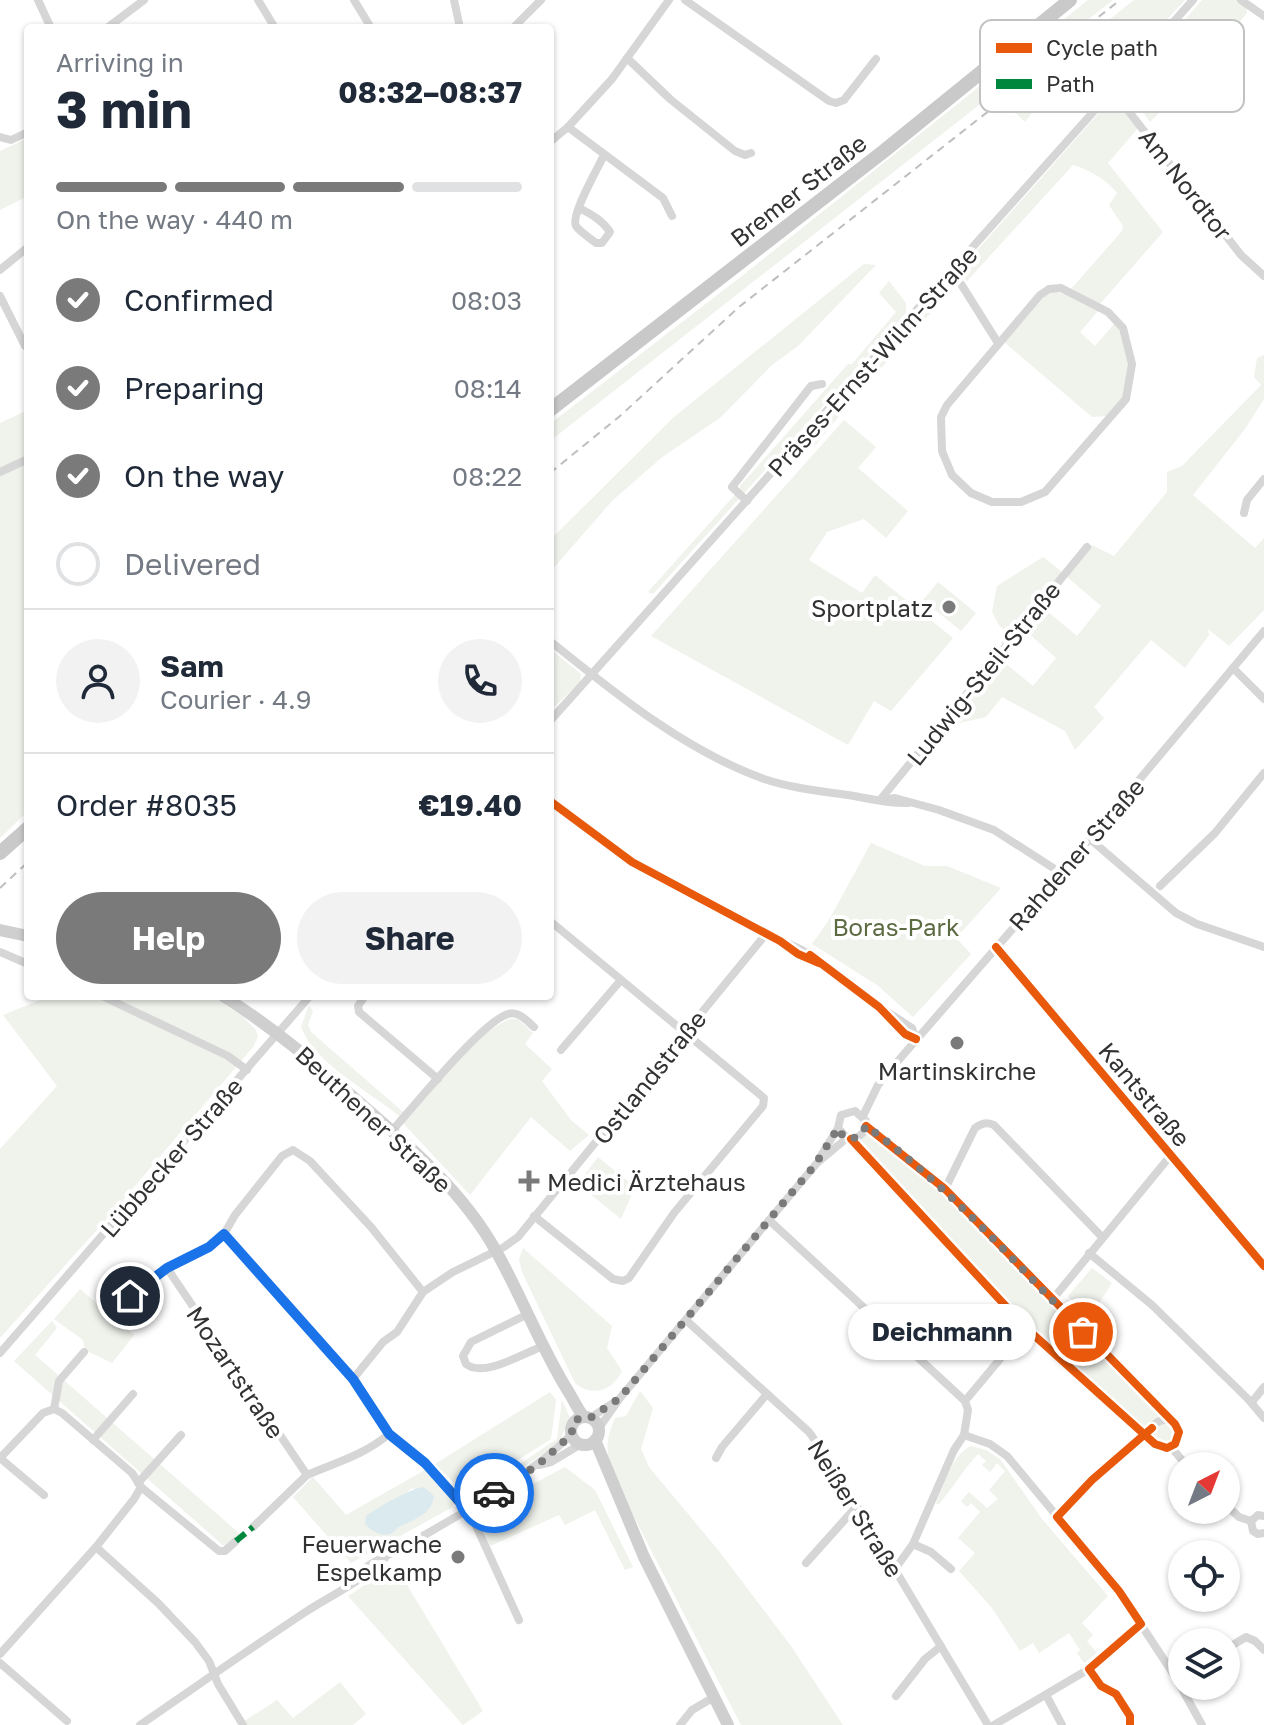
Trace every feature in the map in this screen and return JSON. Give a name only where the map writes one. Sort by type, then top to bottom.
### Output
[{"type":"main road","name":"Bremer Straße","points":[[1045,20],[1070,0]]},
{"type":"main road","name":"Bremer Straße","points":[[554,407],[980,73]]},
{"type":"main road","points":[[0,853],[24,832]]},
{"type":"main road","points":[[0,930],[24,935]]},
{"type":"main road","name":"Beuthener Straße","points":[[229,1000],[278,1033],[392,1131],[443,1180],[474,1218],[496,1251],[728,1725]]},
{"type":"street","points":[[38,0],[49,24]]},
{"type":"street","points":[[112,24],[144,0]]},
{"type":"street","points":[[258,0],[273,24]]},
{"type":"street","points":[[354,0],[369,24]]},
{"type":"street","points":[[454,0],[459,24]]},
{"type":"street","points":[[517,24],[541,0]]},
{"type":"street","points":[[554,139],[568,127],[627,58],[669,0]]},
{"type":"street","points":[[685,0],[829,101],[836,103],[844,100],[876,59]]},
{"type":"street","name":"Präses-Ernst-Wilm-Straße","points":[[1175,20],[1193,0]]},
{"type":"street","points":[[1241,0],[1260,13]]},
{"type":"street","points":[[627,58],[670,99],[735,151],[745,155],[751,153]]},
{"type":"street","name":"Präses-Ernst-Wilm-Straße","points":[[554,717],[1093,112]]},
{"type":"street","name":"Am Nordtor","points":[[1129,112],[1234,246],[1264,276]]},
{"type":"street","points":[[568,127],[663,198],[672,216]]},
{"type":"street","points":[[0,137],[11,140],[24,134]]},
{"type":"street","points":[[579,208],[606,225],[610,232],[602,243],[596,243],[576,227],[574,218],[604,155]]},
{"type":"street","points":[[0,270],[24,250]]},
{"type":"street","points":[[949,274],[961,284],[998,343]]},
{"type":"street","points":[[1061,288],[1113,316],[1125,331],[1132,364],[1124,402],[1053,485],[1021,502],[992,502],[963,487],[947,467],[940,442],[940,423],[945,409],[998,343],[1040,295],[1049,289],[1061,288]]},
{"type":"street","points":[[0,296],[24,344]]},
{"type":"street","points":[[747,501],[732,487],[811,386],[822,384]]},
{"type":"street","points":[[0,472],[24,461]]},
{"type":"street","points":[[1244,513],[1247,500],[1264,479]]},
{"type":"street","name":"Ludwig-Steil-Straße","points":[[880,800],[1087,547]]},
{"type":"street","name":"Rahdener Straße","points":[[865,1121],[878,1085],[1264,631]]},
{"type":"street","points":[[554,644],[657,723],[718,759],[793,787],[939,810],[994,830],[1061,873]]},
{"type":"street","points":[[1233,668],[1264,699]]},
{"type":"street","points":[[1160,886],[1215,833],[1264,773]]},
{"type":"street","points":[[554,804],[632,862],[819,963],[912,1028],[916,1039]]},
{"type":"street","points":[[1090,839],[1176,913],[1197,924],[1264,947]]},
{"type":"street","points":[[534,1216],[613,1279],[621,1282],[629,1278],[674,1213],[763,1106],[764,1098],[554,924]]},
{"type":"street","name":"Ostlandstraße","points":[[423,1292],[471,1261],[496,1251],[518,1237],[766,934]]},
{"type":"street","name":"Kantstraße","points":[[996,947],[1264,1266]]},
{"type":"street","points":[[0,952],[24,962]]},
{"type":"street","points":[[561,1050],[621,980]]},
{"type":"street","points":[[110,1000],[228,1056],[247,1070]]},
{"type":"street","points":[[278,1033],[307,1000]]},
{"type":"street","points":[[362,1000],[358,1006],[359,1012],[438,1079]]},
{"type":"street","points":[[392,1131],[469,1045],[496,1021],[509,1013],[519,1014],[534,1027]]},
{"type":"street","name":"Lübbecker Straße","points":[[0,1353],[278,1033]]},
{"type":"street","points":[[140,1725],[349,1583],[365,1568],[538,1465],[585,1431],[620,1398],[687,1321],[817,1163],[845,1112],[855,1111],[945,1189],[1175,1424],[1179,1437],[1171,1447],[1163,1448],[1142,1434],[1026,1328],[838,1128]]},
{"type":"street","points":[[817,1163],[849,1139],[861,1135],[865,1121]]},
{"type":"street","points":[[945,1189],[975,1128],[988,1122],[1102,1237]]},
{"type":"street","points":[[113,1310],[167,1268],[209,1247],[224,1234],[235,1215],[282,1156],[293,1150],[310,1161],[371,1227],[423,1292],[397,1332],[383,1342],[353,1379]]},
{"type":"street","points":[[1052,1300],[1171,1155]]},
{"type":"street","points":[[769,1220],[965,1401],[968,1410],[964,1435],[954,1450],[913,1544],[895,1569]]},
{"type":"street","points":[[224,1234],[353,1379],[389,1434],[425,1463],[466,1509],[519,1620]]},
{"type":"street","points":[[1089,1253],[1152,1305],[1252,1402],[1264,1418]]},
{"type":"street","name":"Mozartstraße","points":[[167,1268],[307,1475]]},
{"type":"street","points":[[526,1315],[471,1342],[463,1356],[466,1364],[479,1370],[489,1368],[541,1347]]},
{"type":"street","name":"Neißer Straße","points":[[687,1321],[814,1438],[991,1725]]},
{"type":"street","points":[[965,1401],[1026,1328]]},
{"type":"street","points":[[54,1409],[59,1381],[84,1352]]},
{"type":"street","points":[[1252,1402],[1264,1387]]},
{"type":"street","points":[[93,1440],[133,1394]]},
{"type":"street","points":[[716,1458],[767,1394]]},
{"type":"street","points":[[44,1495],[0,1458],[43,1413],[54,1409],[219,1551],[222,1553],[236,1541]]},
{"type":"street","points":[[1129,1447],[1162,1420],[1175,1424]]},
{"type":"street","points":[[1152,1428],[1151,1437],[1155,1444]]},
{"type":"street","points":[[253,1527],[307,1475],[352,1459],[389,1434]]},
{"type":"street","points":[[0,1654],[96,1547],[134,1499],[140,1485],[181,1435]]},
{"type":"street","points":[[964,1435],[990,1444],[1007,1456],[1119,1591],[1168,1661]]},
{"type":"street","points":[[1171,1447],[1175,1452]]},
{"type":"street","points":[[1057,1517],[1092,1480],[1106,1471]]},
{"type":"street","points":[[806,1563],[857,1506]]},
{"type":"street","points":[[1251,1521],[1258,1515],[1264,1516]]},
{"type":"street","points":[[1240,1517],[1251,1521]]},
{"type":"street","points":[[1251,1521],[1253,1531],[1264,1533]]},
{"type":"street","points":[[913,1544],[931,1552],[951,1569]]},
{"type":"street","points":[[96,1547],[158,1603],[195,1642],[209,1661],[218,1684],[243,1725]]},
{"type":"street","points":[[991,1725],[1089,1669],[1141,1624]]},
{"type":"street","points":[[1240,1641],[1246,1637],[1264,1650]]},
{"type":"street","points":[[896,1696],[925,1659],[941,1646]]},
{"type":"street","points":[[0,1663],[67,1721]]},
{"type":"street","points":[[1089,1669],[1101,1686],[1116,1694],[1130,1716],[1130,1725]]},
{"type":"street","points":[[1046,1695],[1062,1725]]},
{"type":"street","points":[[680,1725],[692,1710],[714,1697]]},
{"type":"street","points":[[1190,1700],[1202,1725]]},
{"type":"green space","points":[[1088,0],[1113,0],[1087,20],[1063,20]]},
{"type":"green space","points":[[1134,0],[1185,0],[1166,20],[1109,20]]},
{"type":"green space","points":[[1202,0],[1238,0],[1247,6],[1247,13],[1241,20],[1185,20]]},
{"type":"green space","points":[[980,86],[980,104],[554,438],[554,421]]},
{"type":"green space","points":[[1014,112],[1033,112],[1025,122]]},
{"type":"green space","points":[[1100,112],[1126,112],[1139,127],[1108,163],[1163,232],[1100,304],[1071,289],[1122,231],[1123,226],[1109,205],[1117,193],[1097,176],[1073,165],[967,281],[957,273]]},
{"type":"green space","points":[[1143,112],[1160,112],[1150,122]]},
{"type":"green space","points":[[24,140],[24,198],[0,210],[0,151]]},
{"type":"green space","points":[[864,264],[876,265],[798,346],[772,365],[721,417],[661,458],[612,501],[554,567],[554,536],[674,417]]},
{"type":"green space","points":[[889,281],[906,303],[906,314],[653,594],[648,592],[896,312],[879,293]]},
{"type":"green space","points":[[952,289],[873,377],[866,370],[942,290]]},
{"type":"green space","points":[[1053,292],[1065,294],[1099,310],[1080,332],[1095,346],[1115,323],[1120,330],[1129,369],[1128,389],[1122,402],[1108,416],[1092,417],[1004,342],[1044,295]]},
{"type":"green space","points":[[1264,355],[1264,399],[1245,429],[1193,495],[1255,548],[1264,538],[1264,610],[1229,646],[1208,629],[1209,635],[1185,668],[1151,640],[1094,707],[1104,718],[1075,750],[1065,731],[1002,697],[986,717],[942,727],[999,658],[1033,686],[1056,658],[1026,631],[1041,606],[1077,636],[1101,606],[1066,576],[1092,545],[1114,556],[1167,492],[1167,472],[1182,466],[1261,385],[1254,377],[1257,358]]},
{"type":"green space","points":[[861,375],[868,381],[813,448],[807,443],[809,437]]},
{"type":"green space","points":[[24,412],[24,815],[0,838],[0,423]]},
{"type":"green space","points":[[844,420],[876,447],[858,468],[908,511],[886,538],[864,519],[827,532],[809,560],[862,593],[875,575],[953,638],[891,711],[874,701],[848,745],[651,636]]},
{"type":"green space","points":[[1043,557],[1062,572],[1005,645],[1001,642],[1008,634],[992,612],[997,586]]},
{"type":"green space","name":"Sportplatz","points":[[938,582],[976,613],[961,631],[923,600]]},
{"type":"green space","points":[[554,652],[581,674],[580,682],[554,707]]},
{"type":"green space","name":"Boras-Park","points":[[871,843],[925,866],[947,866],[1001,888],[956,938],[971,954],[913,1017],[877,985],[812,944],[829,920]]},
{"type":"green space","points":[[40,1000],[218,1000],[242,1016],[256,1030],[258,1037],[253,1047],[112,1213],[0,1338],[0,1149],[57,1086],[3,1015]]},
{"type":"green space","points":[[309,1005],[313,1011],[308,1025],[311,1032],[403,1112],[399,1116],[318,1053],[301,1027]]},
{"type":"green space","points":[[509,1019],[518,1019],[533,1033],[525,1044],[552,1069],[542,1081],[571,1120],[589,1135],[570,1151],[531,1117],[470,1195],[403,1123],[465,1052],[493,1028]]},
{"type":"green space","points":[[869,1131],[941,1189],[1173,1426],[1176,1433],[1170,1444],[1161,1444],[1009,1306],[860,1142]]},
{"type":"green space","points":[[598,1157],[635,1187],[621,1219],[578,1184]]},
{"type":"green space","points":[[523,1248],[612,1326],[607,1348],[622,1371],[608,1387],[595,1391],[575,1383],[522,1272],[519,1259]]},
{"type":"green space","points":[[1092,1268],[1112,1283],[1101,1300],[1086,1314],[1068,1296]]},
{"type":"green space","points":[[80,1289],[134,1335],[112,1363],[85,1350],[83,1340],[54,1319]]},
{"type":"green space","points":[[52,1321],[57,1328],[35,1355],[240,1534],[225,1547],[14,1361]]},
{"type":"green space","points":[[640,1391],[653,1408],[641,1449],[649,1467],[719,1551],[791,1646],[843,1725],[741,1725],[616,1482],[610,1464],[608,1443],[611,1427],[615,1418],[626,1416]]},
{"type":"green space","points":[[550,1392],[556,1400],[551,1439],[481,1483],[472,1494],[462,1491],[435,1464]]},
{"type":"green space","points":[[562,1400],[570,1418],[560,1440],[481,1495],[491,1483],[557,1439]]},
{"type":"green space","points":[[971,1446],[986,1450],[1000,1459],[1042,1519],[1108,1596],[1082,1623],[1093,1635],[1087,1641],[1097,1653],[1084,1663],[1069,1633],[1039,1653],[1033,1643],[1020,1651],[992,1608],[959,1571],[975,1553],[958,1538],[980,1512],[971,1503],[967,1507],[961,1501],[969,1492],[987,1508],[998,1499],[989,1490],[1005,1471],[997,1463],[990,1472],[982,1465],[986,1461],[978,1454],[938,1505],[936,1503],[954,1463]]},
{"type":"green space","points":[[565,1467],[595,1490],[633,1567],[625,1570],[595,1510],[565,1525],[559,1515],[490,1546],[478,1518],[481,1512]]},
{"type":"green space","points":[[425,1470],[455,1502],[451,1508],[351,1563],[293,1497],[313,1477],[346,1515]],"holes":[[[412,1488],[434,1496],[425,1512],[397,1528],[366,1517]]]},
{"type":"green space","points":[[395,1565],[483,1711],[463,1725],[348,1596]]},
{"type":"green space","points":[[340,1682],[366,1714],[353,1725],[245,1725],[243,1722],[277,1700],[293,1718]]},
{"type":"shaded area","points":[[424,1487],[434,1496],[430,1508],[420,1516],[385,1535],[365,1524],[366,1516],[378,1508]]},
{"type":"tunnel","points":[[1106,1471],[1129,1447]]},
{"type":"railway","points":[[1095,20],[1120,0]]},
{"type":"railway","points":[[554,470],[620,416],[739,307],[987,112]]},
{"type":"railway","points":[[0,888],[24,866]]},
{"type":"marked path","points":[[236,1541],[253,1527]]},
{"type":"cycle path","points":[[554,804],[632,862],[819,963]]},
{"type":"cycle path","points":[[996,947],[1264,1266]]},
{"type":"cycle path","points":[[810,955],[879,1007],[905,1034],[916,1039]]},
{"type":"cycle path","points":[[851,1139],[1026,1328],[1155,1444],[1167,1448],[1175,1444],[1179,1432],[1175,1424],[945,1189],[866,1126]]},
{"type":"cycle path","points":[[1130,1725],[1130,1716],[1116,1694],[1101,1686],[1089,1669],[1141,1624],[1119,1591],[1057,1517],[1092,1480],[1152,1428]]},
{"type":"way so far","points":[[494,1493],[538,1465],[572,1434],[575,1421],[594,1416],[620,1398],[815,1165],[838,1128],[843,1136],[851,1139],[861,1135],[866,1126],[945,1189],[1083,1332]]},
{"type":"place","name":"Sportplatz","points":[[949,607]]},
{"type":"place","name":"Martinskirche","points":[[957,1043]]},
{"type":"place","name":"Medici Ärztehaus","points":[[529,1181]]},
{"type":"place","name":"Deichmann","points":[[1083,1332]]},
{"type":"place","name":"Feuerwache Espelkamp","points":[[458,1557]]},
{"type":"route","points":[[130,1296],[167,1268],[209,1247],[224,1234],[353,1379],[389,1434],[425,1463],[466,1509],[494,1493]]}]
